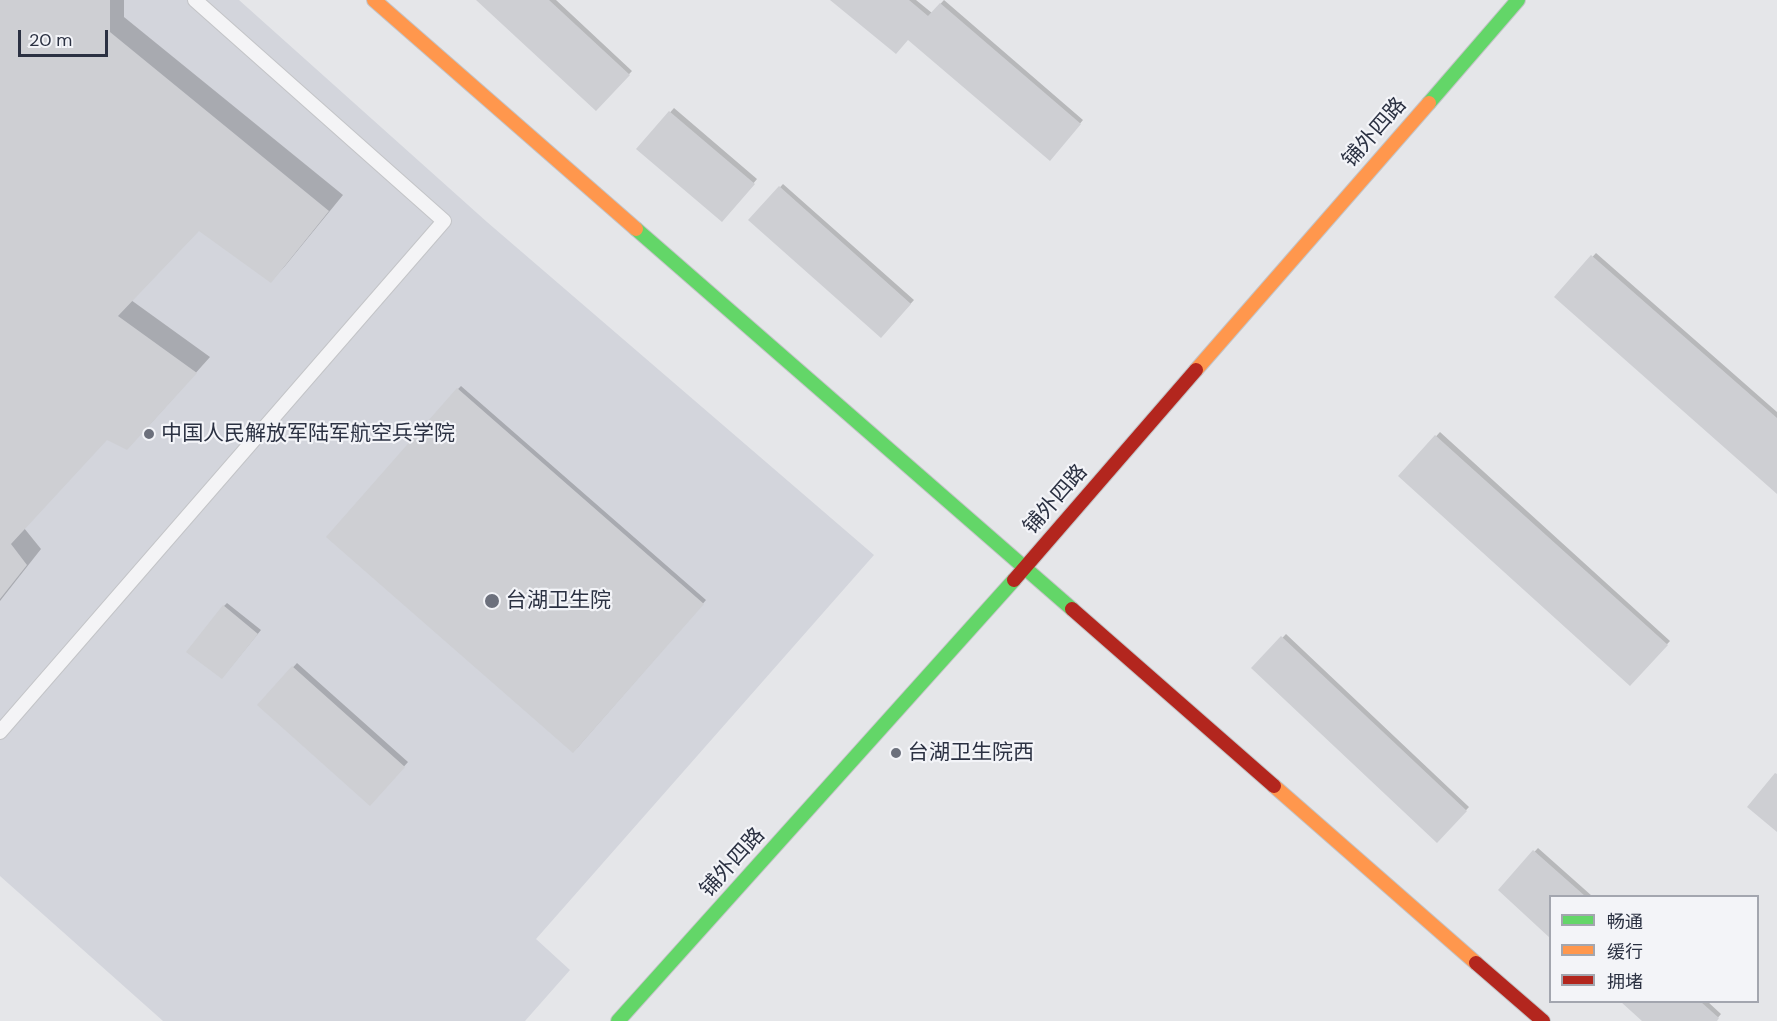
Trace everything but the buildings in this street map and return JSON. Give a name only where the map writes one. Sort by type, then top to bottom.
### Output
[{"type":"street","points":[[374,0],[1543,1021]]},
{"type":"street","name":"铺外四路","points":[[618,1021],[1024,569],[1518,0]]},
{"type":"lane","points":[[0,732],[444,221],[195,0]]},
{"type":"shaded area","name":"台湖卫生院","points":[[0,0],[239,0],[487,222],[874,555],[536,939],[570,970],[525,1021],[163,1021],[0,876]]},
{"type":"traffic: fast","points":[[1429,103],[1518,0]]},
{"type":"traffic: fast","points":[[636,229],[1072,609]]},
{"type":"traffic: fast","points":[[618,1021],[1014,580]]},
{"type":"traffic: slow","points":[[374,0],[636,229]]},
{"type":"traffic: slow","points":[[1196,370],[1429,103]]},
{"type":"traffic: slow","points":[[1274,786],[1476,963]]},
{"type":"traffic: jam","points":[[1014,580],[1196,370]]},
{"type":"traffic: jam","points":[[1072,609],[1274,786]]},
{"type":"traffic: jam","points":[[1476,963],[1543,1021]]},
{"type":"place","name":"中国人民解放军陆军航空兵学院","points":[[149,434]]},
{"type":"place","name":"台湖卫生院","points":[[492,601]]},
{"type":"place","name":"台湖卫生院西","points":[[896,753]]}]
